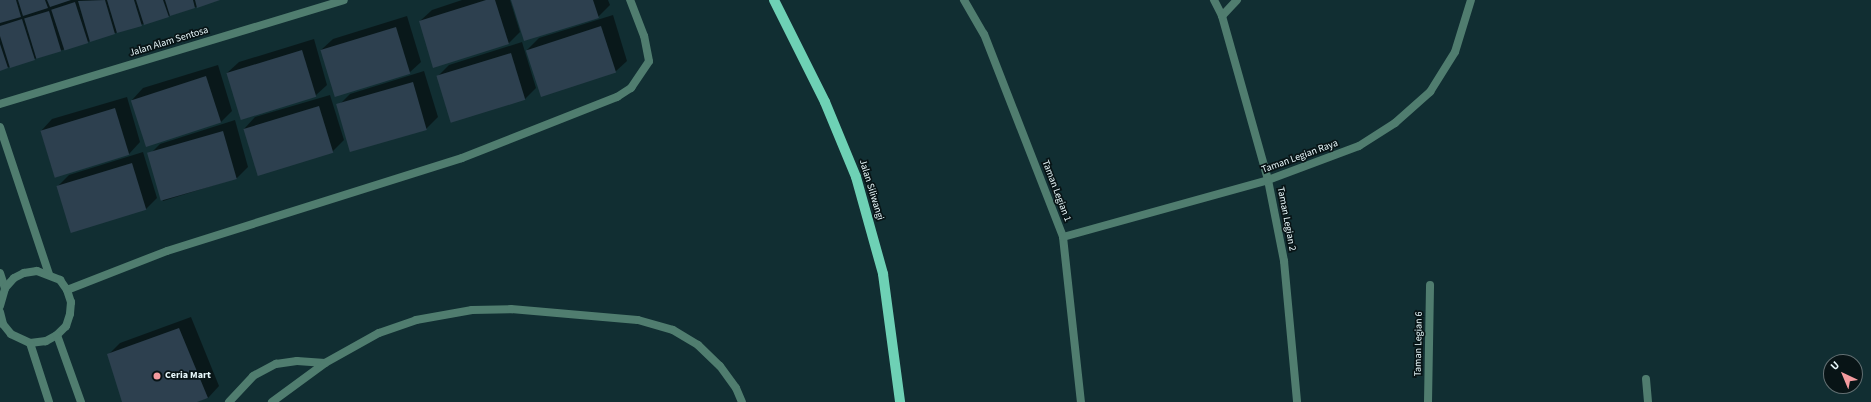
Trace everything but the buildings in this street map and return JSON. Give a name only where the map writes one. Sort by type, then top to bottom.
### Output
[{"type":"main road","name":"Jalan Siliwangi","points":[[774,0],[825,102],[856,177],[883,274],[900,402]]},
{"type":"street","name":"Jalan Alam Sentosa","points":[[0,104],[344,0]]},
{"type":"street","points":[[67,290],[167,251],[462,158],[617,97],[631,88],[649,61],[644,36],[630,0]]},
{"type":"street","name":"Taman Legian 1","points":[[964,0],[984,34],[1064,237],[1081,402]]},
{"type":"street","name":"Taman Legian 2","points":[[1214,0],[1222,16],[1268,180],[1284,261],[1297,402]]},
{"type":"street","points":[[1222,16],[1237,0]]},
{"type":"street","name":"Taman Legian Raya","points":[[1064,237],[1268,180],[1359,146],[1395,123],[1430,92],[1456,52],[1471,0]]},
{"type":"street","points":[[0,128],[49,274]]},
{"type":"street","points":[[0,306],[5,288],[14,278],[24,273],[37,271],[49,274],[60,280],[67,290],[71,302],[70,314],[66,326],[57,335],[46,341],[30,343],[11,334],[4,324],[0,312]]},
{"type":"street","points":[[0,273],[5,288]]},
{"type":"street","name":"Taman Legian 6","points":[[1428,402],[1430,285]]},
{"type":"street","points":[[272,402],[325,363],[379,333],[416,320],[472,310],[511,309],[638,320],[673,330],[698,345],[720,366],[736,388],[742,402]]},
{"type":"street","points":[[57,335],[81,402]]},
{"type":"street","points":[[30,343],[49,402]]},
{"type":"street","points":[[229,402],[253,376],[276,364],[296,361],[325,363]]},
{"type":"street","points":[[1646,379],[1648,402]]},
{"type":"place","name":"Ceria Mart","points":[[157,376]]}]
